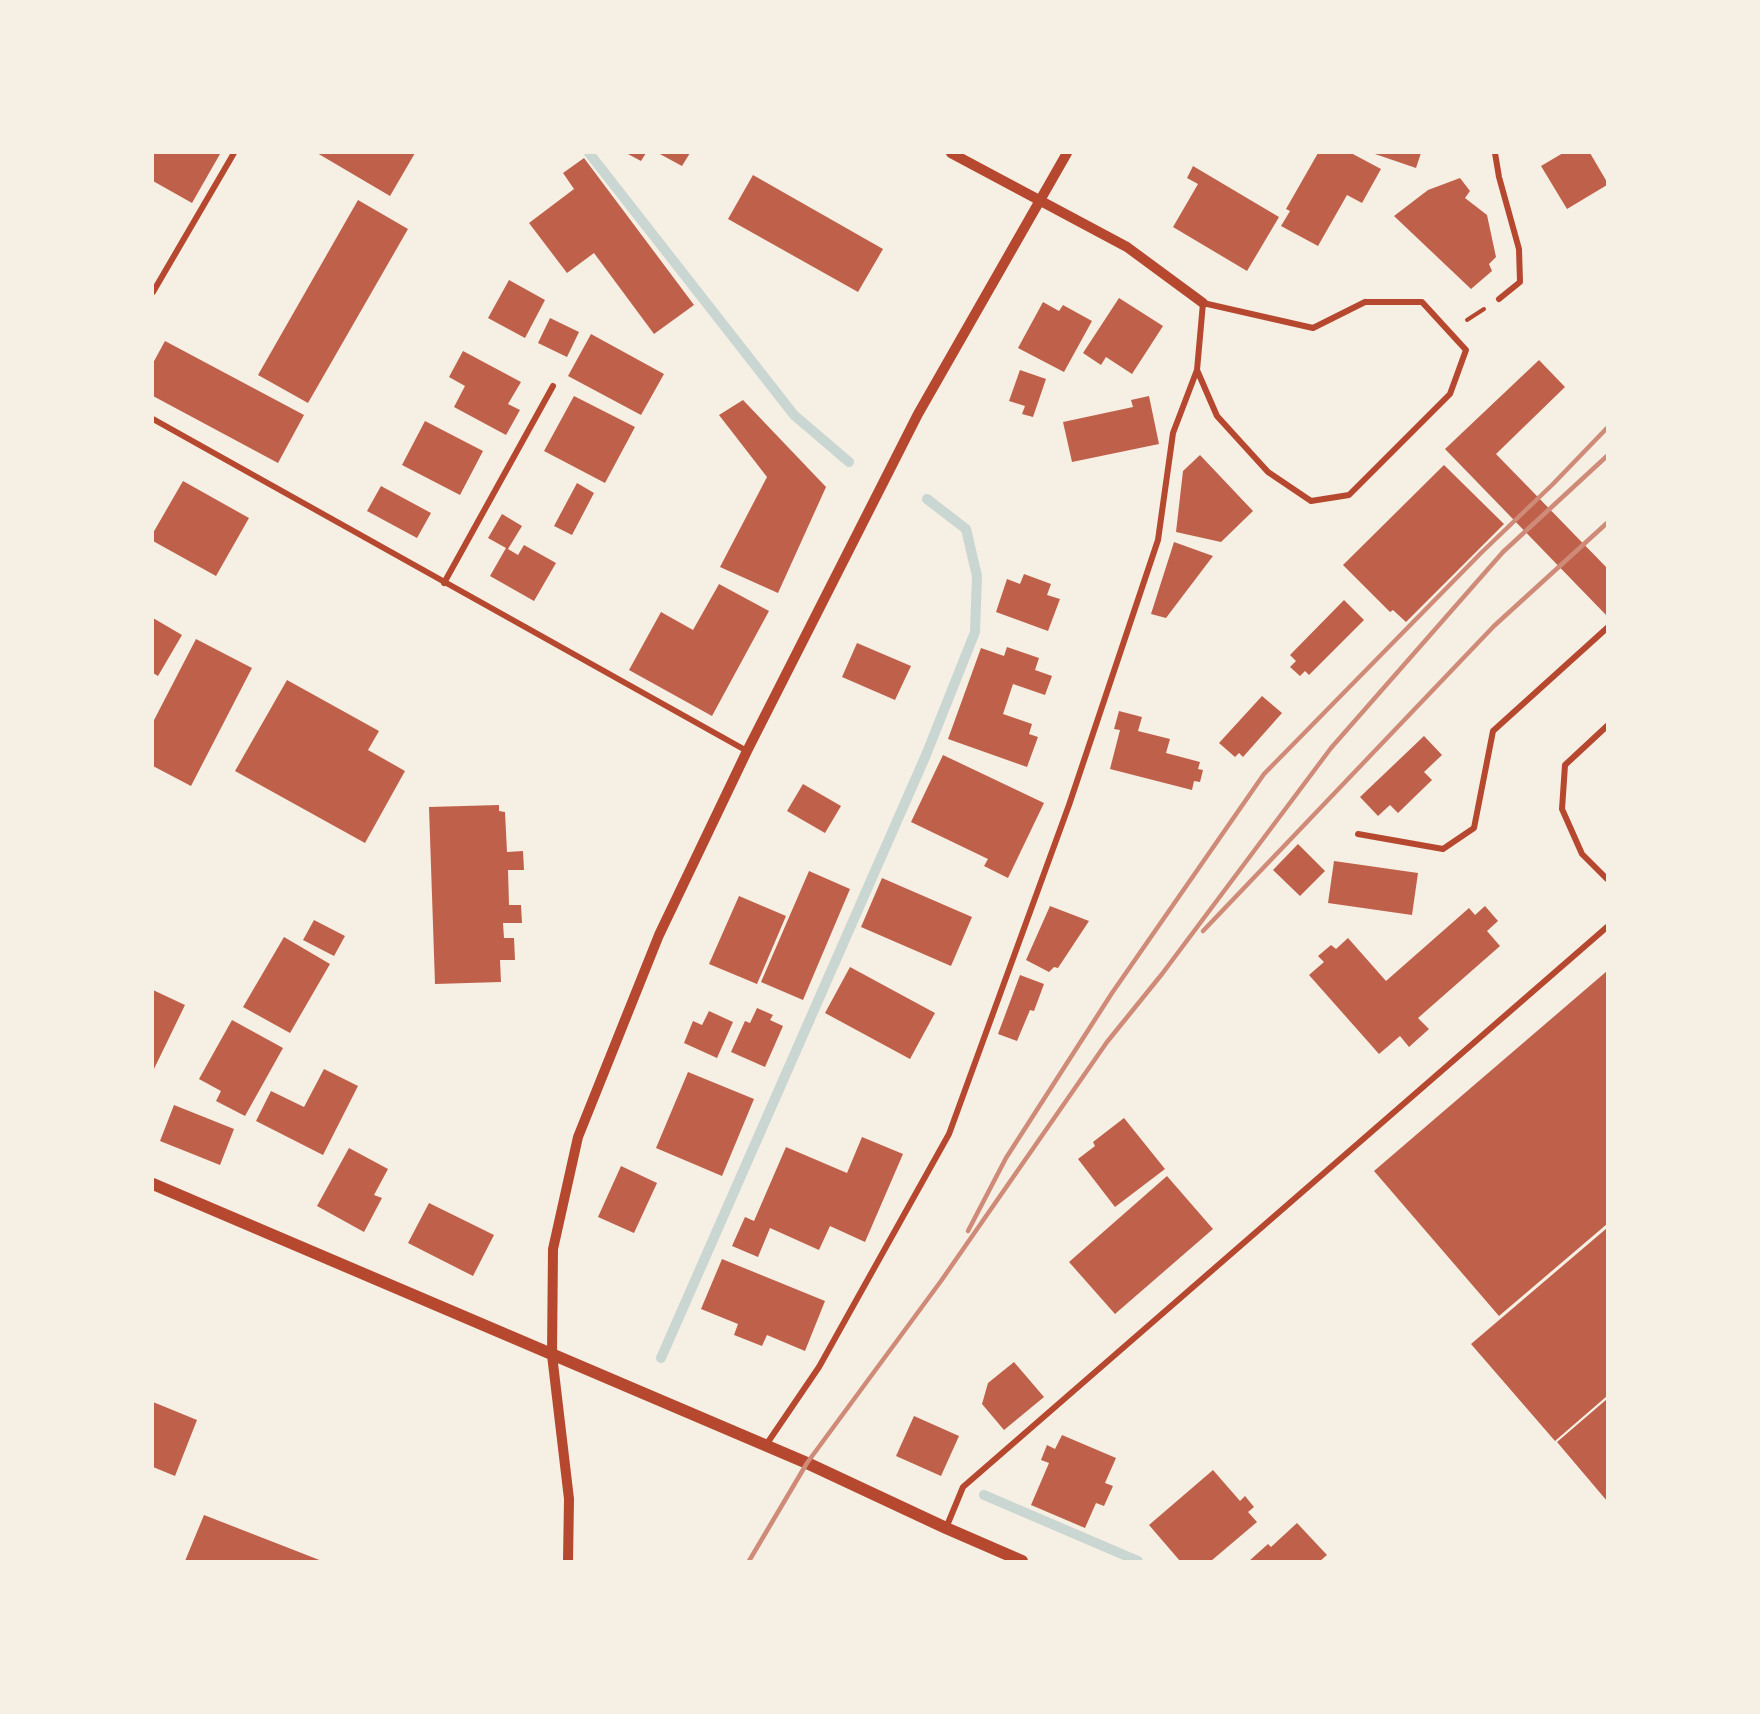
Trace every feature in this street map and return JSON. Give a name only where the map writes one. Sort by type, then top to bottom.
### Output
[{"type":"main road","points":[[153,1184],[807,1463],[1022,1561]]},
{"type":"street","points":[[153,292],[234,153]]},
{"type":"street","points":[[951,153],[1127,247],[1203,303],[1313,328],[1365,302],[1422,302],[1466,350],[1450,394],[1349,495],[1311,501],[1268,472],[1217,416],[1197,370]]},
{"type":"street","points":[[568,1561],[569,1499],[552,1355],[553,1250],[578,1137],[659,935],[747,751],[918,414],[1067,153]]},
{"type":"street","points":[[1495,153],[1499,177],[1519,249],[1520,282],[1499,299]]},
{"type":"street","points":[[765,1446],[819,1367],[949,1134],[1070,805],[1158,540],[1173,433],[1197,370],[1203,303]]},
{"type":"street","points":[[444,583],[554,386]]},
{"type":"street","points":[[153,418],[747,751]]},
{"type":"street","points":[[1358,834],[1443,849],[1474,828],[1493,731],[1607,628]]},
{"type":"street","points":[[1607,726],[1565,765],[1562,809],[1582,854],[1607,879]]},
{"type":"street","points":[[946,1528],[963,1487],[1607,927]]},
{"type":"path","points":[[1449,332],[1499,299]]},
{"type":"building","points":[[153,153],[220,154],[192,203],[153,181]]},
{"type":"building","points":[[317,153],[415,153],[390,196]]},
{"type":"building","points":[[626,153],[646,153],[641,161]]},
{"type":"building","points":[[658,153],[690,153],[682,166]]},
{"type":"building","points":[[1318,153],[1351,153],[1381,169],[1362,203],[1347,195],[1318,246],[1281,226],[1290,211],[1286,209]]},
{"type":"building","points":[[1372,153],[1421,153],[1416,168]]},
{"type":"building","points":[[1563,153],[1590,153],[1607,182],[1607,185],[1567,209],[1541,166]]},
{"type":"building","points":[[584,158],[694,305],[654,334],[594,253],[567,273],[529,223],[574,189],[563,173]]},
{"type":"building","points":[[1193,166],[1279,217],[1247,271],[1173,227],[1198,184],[1187,178]]},
{"type":"building","points":[[753,175],[883,249],[858,292],[728,219]]},
{"type":"building","points":[[1460,178],[1470,191],[1465,198],[1487,215],[1496,257],[1489,264],[1492,271],[1471,289],[1394,216],[1428,190]]},
{"type":"building","points":[[358,200],[408,229],[308,403],[258,375]]},
{"type":"building","points":[[509,280],[545,300],[525,338],[488,318]]},
{"type":"building","points":[[1119,298],[1163,326],[1132,374],[1106,357],[1101,365],[1083,353]]},
{"type":"building","points":[[1043,302],[1059,311],[1063,305],[1092,321],[1064,372],[1018,348]]},
{"type":"building","points":[[550,318],[579,332],[567,357],[538,343]]},
{"type":"building","points":[[591,334],[664,374],[641,415],[568,376]]},
{"type":"building","points":[[165,341],[304,415],[278,463],[153,396],[153,363]]},
{"type":"building","points":[[463,351],[521,382],[508,404],[520,410],[506,435],[454,407],[465,386],[449,377]]},
{"type":"building","points":[[1539,360],[1565,387],[1496,454],[1607,568],[1607,616],[1445,449]]},
{"type":"building","points":[[1020,370],[1046,379],[1033,417],[1022,414],[1025,406],[1009,401]]},
{"type":"building","points":[[574,396],[635,427],[605,483],[544,451]]},
{"type":"building","points":[[1149,396],[1159,444],[1072,462],[1063,422],[1133,407],[1131,400]]},
{"type":"building","points":[[743,400],[826,487],[778,593],[720,567],[767,477],[719,415]]},
{"type":"building","points":[[425,421],[483,451],[460,495],[402,465]]},
{"type":"building","points":[[1200,455],[1253,511],[1221,542],[1176,532],[1183,471]]},
{"type":"building","points":[[1444,465],[1504,524],[1406,622],[1393,610],[1390,612],[1343,565]]},
{"type":"building","points":[[183,481],[249,518],[216,576],[153,541],[153,533]]},
{"type":"building","points":[[577,483],[594,493],[572,535],[554,526]]},
{"type":"building","points":[[381,486],[431,513],[417,538],[367,511]]},
{"type":"building","points":[[502,514],[522,526],[508,549],[518,555],[524,545],[556,563],[534,601],[490,576],[506,548],[488,538]]},
{"type":"building","points":[[1174,542],[1213,556],[1166,618],[1151,614]]},
{"type":"building","points":[[1024,574],[1051,584],[1047,595],[1060,599],[1048,631],[996,612],[1007,579],[1020,584]]},
{"type":"building","points":[[719,584],[769,611],[712,716],[629,670],[661,612],[693,630]]},
{"type":"building","points":[[1344,600],[1364,620],[1309,675],[1305,671],[1300,676],[1290,667],[1296,661],[1290,655]]},
{"type":"building","points":[[153,618],[182,635],[158,676],[153,673]]},
{"type":"building","points":[[196,639],[252,668],[191,786],[153,766],[153,722]]},
{"type":"building","points":[[857,643],[911,666],[895,700],[842,677]]},
{"type":"building","points":[[1007,647],[1039,658],[1035,670],[1052,676],[1045,695],[1013,684],[1003,714],[1032,724],[1029,734],[1038,737],[1027,767],[948,739],[981,648],[1004,656]]},
{"type":"building","points":[[287,680],[379,731],[368,750],[405,771],[365,843],[235,771]]},
{"type":"building","points":[[1262,696],[1282,713],[1243,757],[1239,753],[1235,757],[1219,743]]},
{"type":"building","points":[[1119,711],[1142,717],[1138,731],[1170,739],[1166,753],[1200,762],[1198,769],[1203,770],[1200,782],[1194,781],[1192,790],[1110,769],[1120,730],[1114,729]]},
{"type":"building","points":[[1424,736],[1442,755],[1424,772],[1432,780],[1398,813],[1390,805],[1378,816],[1360,797]]},
{"type":"building","points":[[943,755],[1044,803],[1008,878],[984,866],[988,859],[911,822]]},
{"type":"building","points":[[803,784],[841,806],[825,833],[787,811]]},
{"type":"building","points":[[499,805],[499,811],[505,812],[507,852],[523,851],[524,870],[508,870],[509,905],[521,905],[522,923],[503,923],[504,938],[514,938],[515,960],[500,960],[501,982],[435,984],[429,807]]},
{"type":"building","points":[[1298,844],[1325,871],[1300,896],[1273,870]]},
{"type":"building","points":[[1334,861],[1418,873],[1412,915],[1328,903]]},
{"type":"building","points":[[809,871],[850,889],[803,1000],[761,982]]},
{"type":"building","points":[[882,878],[972,917],[951,966],[861,927]]},
{"type":"building","points":[[739,896],[786,916],[757,984],[709,964]]},
{"type":"building","points":[[1050,906],[1089,921],[1058,968],[1054,967],[1049,972],[1026,960]]},
{"type":"building","points":[[1485,906],[1498,921],[1487,931],[1500,946],[1418,1018],[1429,1029],[1409,1047],[1400,1036],[1379,1054],[1309,975],[1324,962],[1318,956],[1331,945],[1336,949],[1348,938],[1386,981],[1469,908],[1475,915]]},
{"type":"building","points":[[314,920],[345,936],[334,956],[303,940]]},
{"type":"building","points":[[284,937],[330,964],[290,1033],[243,1007]]},
{"type":"building","points":[[850,967],[935,1013],[910,1059],[825,1013]]},
{"type":"building","points":[[1607,971],[1607,1224],[1499,1316],[1374,1171]]},
{"type":"building","points":[[1020,975],[1044,984],[1034,1011],[1030,1010],[1017,1041],[998,1034]]},
{"type":"building","points":[[153,990],[185,1005],[153,1071]]},
{"type":"building","points":[[757,1008],[773,1015],[770,1020],[783,1026],[765,1067],[731,1052],[745,1021],[750,1023]]},
{"type":"building","points":[[709,1011],[733,1022],[717,1058],[684,1043],[693,1021],[702,1025]]},
{"type":"building","points":[[232,1020],[283,1048],[245,1116],[216,1101],[221,1091],[199,1079]]},
{"type":"building","points":[[324,1069],[358,1086],[323,1155],[256,1121],[271,1091],[304,1107]]},
{"type":"building","points":[[688,1072],[754,1099],[722,1176],[656,1148]]},
{"type":"building","points":[[174,1105],[234,1129],[220,1165],[160,1141]]},
{"type":"building","points":[[1124,1118],[1165,1169],[1115,1207],[1078,1159],[1095,1146],[1093,1142]]},
{"type":"building","points":[[862,1137],[903,1154],[865,1242],[830,1226],[819,1250],[770,1228],[758,1257],[732,1246],[745,1217],[754,1221],[786,1147],[847,1173]]},
{"type":"building","points":[[349,1148],[388,1169],[374,1195],[382,1198],[364,1232],[317,1206]]},
{"type":"building","points":[[621,1166],[657,1183],[634,1233],[598,1217]]},
{"type":"building","points":[[1167,1176],[1213,1229],[1115,1314],[1069,1262]]},
{"type":"building","points":[[429,1203],[494,1235],[473,1276],[408,1243]]},
{"type":"building","points":[[1607,1228],[1607,1396],[1555,1441],[1471,1344]]},
{"type":"building","points":[[722,1259],[825,1301],[805,1351],[767,1335],[762,1346],[734,1335],[738,1324],[701,1309]]},
{"type":"building","points":[[1014,1362],[1044,1397],[1004,1430],[982,1404],[988,1383]]},
{"type":"building","points":[[1607,1399],[1607,1501],[1557,1442]]},
{"type":"building","points":[[153,1402],[197,1420],[175,1476],[153,1467]]},
{"type":"building","points":[[914,1416],[959,1436],[941,1476],[896,1456]]},
{"type":"building","points":[[1062,1435],[1116,1458],[1105,1483],[1113,1486],[1104,1506],[1096,1503],[1085,1528],[1031,1505],[1049,1463],[1041,1460],[1047,1445],[1055,1449]]},
{"type":"building","points":[[1213,1470],[1240,1501],[1245,1496],[1254,1507],[1248,1512],[1257,1522],[1211,1561],[1180,1561],[1149,1525]]},
{"type":"building","points":[[204,1515],[322,1561],[185,1561]]},
{"type":"building","points":[[1297,1523],[1327,1555],[1320,1561],[1249,1561],[1268,1544],[1271,1547]]},
{"type":"waterway","points":[[589,153],[794,415],[849,462]]},
{"type":"waterway","points":[[661,1358],[926,755],[975,632],[977,576],[966,529],[927,499]]},
{"type":"waterway","points":[[984,1495],[1138,1561]]},
{"type":"railway","points":[[968,1231],[1006,1158],[1112,993],[1264,774],[1607,428]]},
{"type":"railway","points":[[749,1561],[807,1463],[941,1281],[1107,1042],[1162,974],[1331,748],[1503,552],[1607,456]]},
{"type":"railway","points":[[1203,931],[1494,626],[1607,523]]}]
